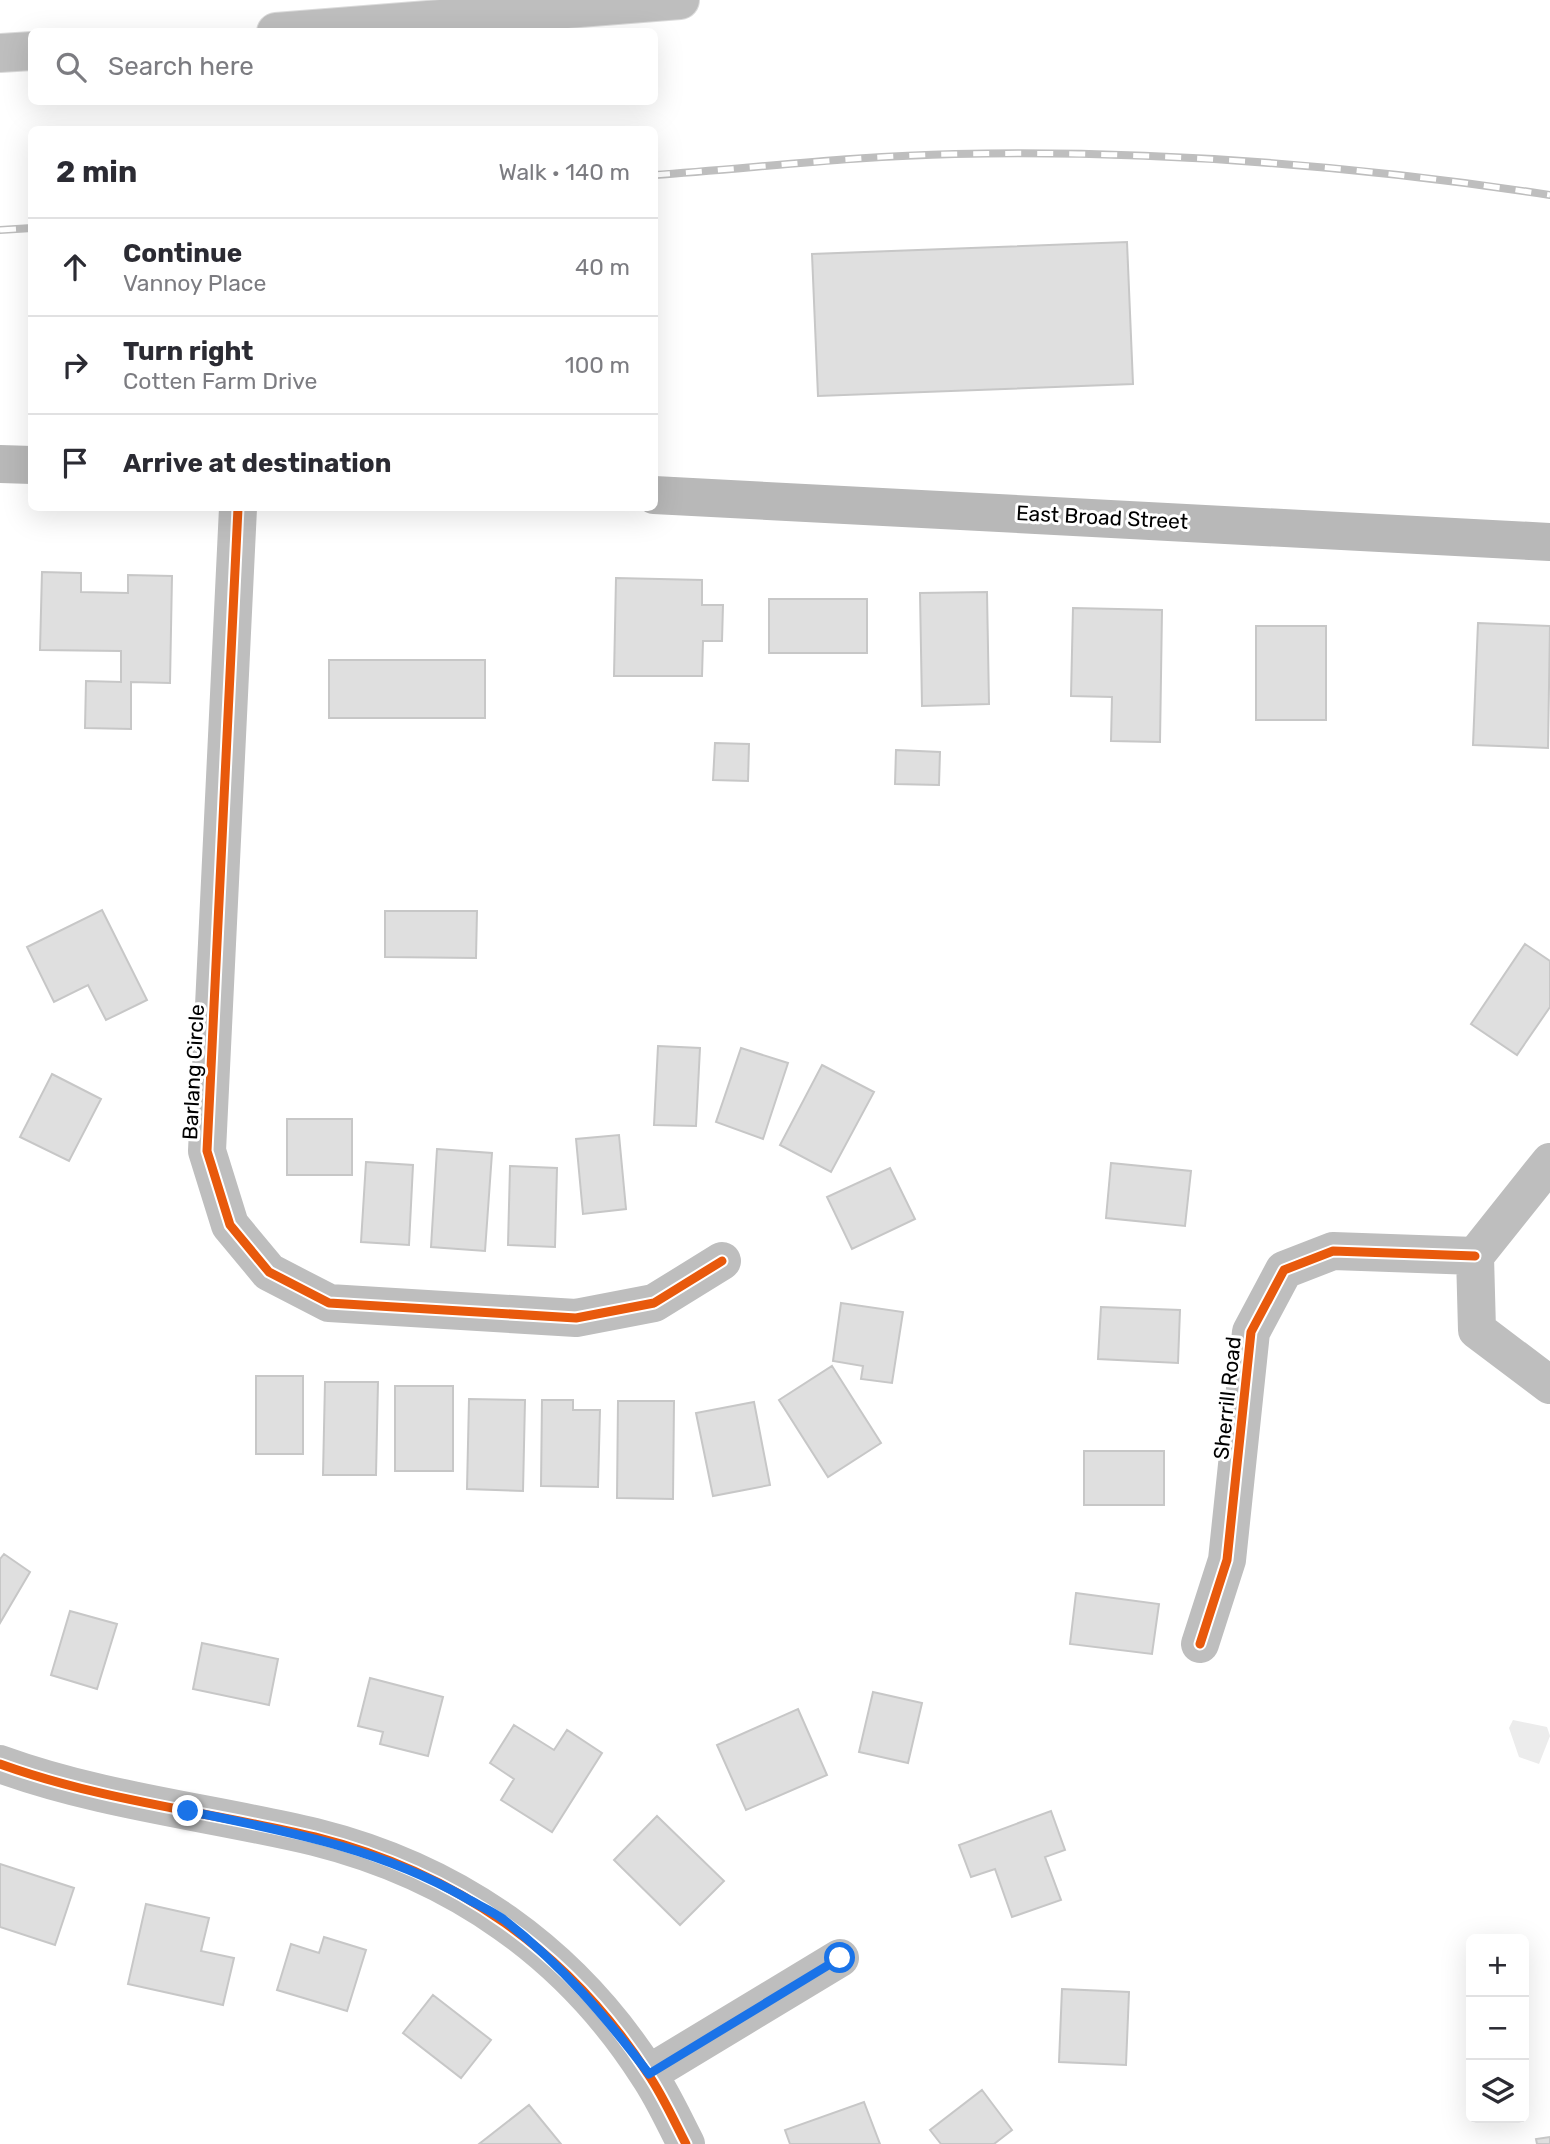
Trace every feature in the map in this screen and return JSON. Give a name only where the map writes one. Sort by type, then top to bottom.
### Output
[{"type":"main road","points":[[0,464],[28,465]]},
{"type":"main road","name":"East Broad Street","points":[[658,495],[1550,541]]},
{"type":"street","points":[[326,28],[680,0]]},
{"type":"street","points":[[0,53],[28,51]]},
{"type":"street","name":"Barlang Circle","points":[[238,511],[207,1151],[230,1225],[269,1272],[329,1303],[576,1318],[654,1303],[722,1261]]},
{"type":"street","points":[[1550,1162],[1475,1256],[1477,1329],[1550,1385]]},
{"type":"street","name":"Sherrill Road","points":[[1200,1644],[1227,1560],[1251,1332],[1284,1270],[1333,1251],[1475,1256]]},
{"type":"street","points":[[0,1764],[64,1785],[315,1838],[376,1855],[439,1882],[501,1918],[548,1957],[591,2000],[649,2074],[686,2144]]},
{"type":"street","points":[[649,2074],[840,1958]]},
{"type":"shaded area","points":[[1513,1720],[1547,1727],[1550,1736],[1539,1764],[1519,1757],[1509,1728]]},
{"type":"building","points":[[1127,242],[1133,384],[818,396],[812,254]]},
{"type":"building","points":[[42,572],[81,573],[81,592],[128,593],[128,575],[172,576],[170,683],[131,682],[131,729],[85,728],[86,681],[121,682],[121,651],[40,650]]},
{"type":"building","points":[[616,578],[702,580],[702,605],[723,605],[722,641],[703,641],[702,676],[614,676]]},
{"type":"building","points":[[987,592],[989,704],[922,706],[920,593]]},
{"type":"building","points":[[769,599],[867,599],[867,653],[769,653]]},
{"type":"building","points":[[1073,608],[1162,610],[1160,742],[1111,741],[1112,697],[1071,696]]},
{"type":"building","points":[[1478,623],[1550,626],[1548,748],[1473,745]]},
{"type":"building","points":[[1256,626],[1326,626],[1326,720],[1256,720]]},
{"type":"building","points":[[329,660],[485,660],[485,718],[329,718]]},
{"type":"building","points":[[715,743],[749,744],[748,781],[713,780]]},
{"type":"building","points":[[896,750],[940,752],[939,785],[895,784]]},
{"type":"building","points":[[102,910],[147,1000],[106,1020],[88,985],[54,1002],[27,947]]},
{"type":"building","points":[[385,911],[477,911],[476,958],[385,957]]},
{"type":"building","points":[[1525,944],[1550,961],[1550,1007],[1517,1055],[1471,1024]]},
{"type":"building","points":[[658,1046],[700,1048],[696,1126],[654,1125]]},
{"type":"building","points":[[741,1048],[788,1063],[763,1139],[716,1122]]},
{"type":"building","points":[[822,1065],[874,1092],[831,1172],[780,1145]]},
{"type":"building","points":[[52,1074],[101,1099],[69,1161],[20,1137]]},
{"type":"building","points":[[287,1119],[352,1119],[352,1175],[287,1175]]},
{"type":"building","points":[[619,1135],[626,1209],[583,1214],[576,1139]]},
{"type":"building","points":[[437,1149],[492,1153],[485,1251],[431,1247]]},
{"type":"building","points":[[366,1162],[413,1165],[409,1245],[361,1242]]},
{"type":"building","points":[[1111,1163],[1191,1171],[1185,1226],[1106,1218]]},
{"type":"building","points":[[510,1166],[557,1168],[555,1247],[508,1245]]},
{"type":"building","points":[[890,1168],[915,1219],[852,1249],[827,1197]]},
{"type":"building","points":[[841,1303],[903,1312],[892,1383],[861,1379],[863,1366],[833,1361]]},
{"type":"building","points":[[1101,1307],[1180,1310],[1178,1363],[1098,1359]]},
{"type":"building","points":[[832,1366],[881,1443],[828,1477],[779,1400]]},
{"type":"building","points":[[256,1376],[303,1376],[303,1454],[256,1454]]},
{"type":"building","points":[[325,1382],[378,1382],[376,1475],[323,1475]]},
{"type":"building","points":[[395,1386],[453,1386],[453,1471],[395,1471]]},
{"type":"building","points":[[469,1399],[525,1400],[523,1491],[467,1489]]},
{"type":"building","points":[[542,1400],[573,1400],[573,1410],[600,1410],[598,1487],[541,1486]]},
{"type":"building","points":[[618,1401],[674,1401],[673,1499],[617,1498]]},
{"type":"building","points":[[754,1402],[770,1485],[713,1496],[696,1413]]},
{"type":"building","points":[[1084,1451],[1164,1451],[1164,1505],[1084,1505]]},
{"type":"building","points":[[4,1554],[30,1572],[0,1623],[0,1559]]},
{"type":"building","points":[[1076,1593],[1159,1604],[1152,1654],[1070,1644]]},
{"type":"building","points":[[70,1611],[117,1624],[97,1689],[51,1675]]},
{"type":"building","points":[[202,1643],[278,1659],[269,1705],[193,1689]]},
{"type":"building","points":[[370,1678],[443,1697],[428,1756],[380,1744],[383,1732],[358,1726]]},
{"type":"building","points":[[873,1692],[922,1703],[908,1763],[859,1752]]},
{"type":"building","points":[[798,1709],[827,1775],[746,1810],[717,1745]]},
{"type":"building","points":[[514,1725],[554,1750],[567,1730],[602,1753],[552,1832],[501,1800],[514,1779],[490,1763]]},
{"type":"building","points":[[1051,1811],[1065,1850],[1045,1857],[1061,1900],[1012,1917],[995,1869],[971,1877],[959,1845]]},
{"type":"building","points":[[657,1816],[724,1881],[680,1925],[614,1860]]},
{"type":"building","points":[[0,1864],[74,1888],[55,1945],[0,1927]]},
{"type":"building","points":[[146,1904],[209,1918],[201,1951],[234,1958],[223,2005],[128,1984]]},
{"type":"building","points":[[324,1937],[366,1950],[347,2011],[277,1990],[291,1944],[319,1953]]},
{"type":"building","points":[[1062,1989],[1129,1992],[1126,2065],[1059,2062]]},
{"type":"building","points":[[433,1995],[491,2040],[461,2078],[403,2033]]},
{"type":"building","points":[[982,2090],[1012,2130],[994,2144],[941,2144],[930,2130]]},
{"type":"building","points":[[864,2102],[880,2144],[790,2144],[785,2130]]},
{"type":"building","points":[[529,2105],[561,2144],[479,2144]]},
{"type":"building","points":[[1550,2137],[1550,2144],[1537,2144],[1536,2139]]},
{"type":"railway","points":[[658,175],[917,155],[1104,154],[1328,168],[1550,195]]},
{"type":"railway","points":[[0,230],[28,228]]},
{"type":"cycle path","points":[[238,511],[207,1151],[230,1225],[269,1272],[329,1303],[576,1318],[654,1303],[722,1261]]},
{"type":"cycle path","points":[[1200,1644],[1227,1560],[1251,1332],[1284,1270],[1333,1251],[1475,1256]]},
{"type":"cycle path","points":[[0,1764],[77,1788],[315,1837],[366,1852],[461,1895],[505,1923],[583,1990],[617,2030],[648,2074],[686,2144]]},
{"type":"route","points":[[188,1811],[315,1838],[376,1855],[439,1882],[501,1918],[548,1957],[591,2000],[649,2074],[840,1958]]}]
